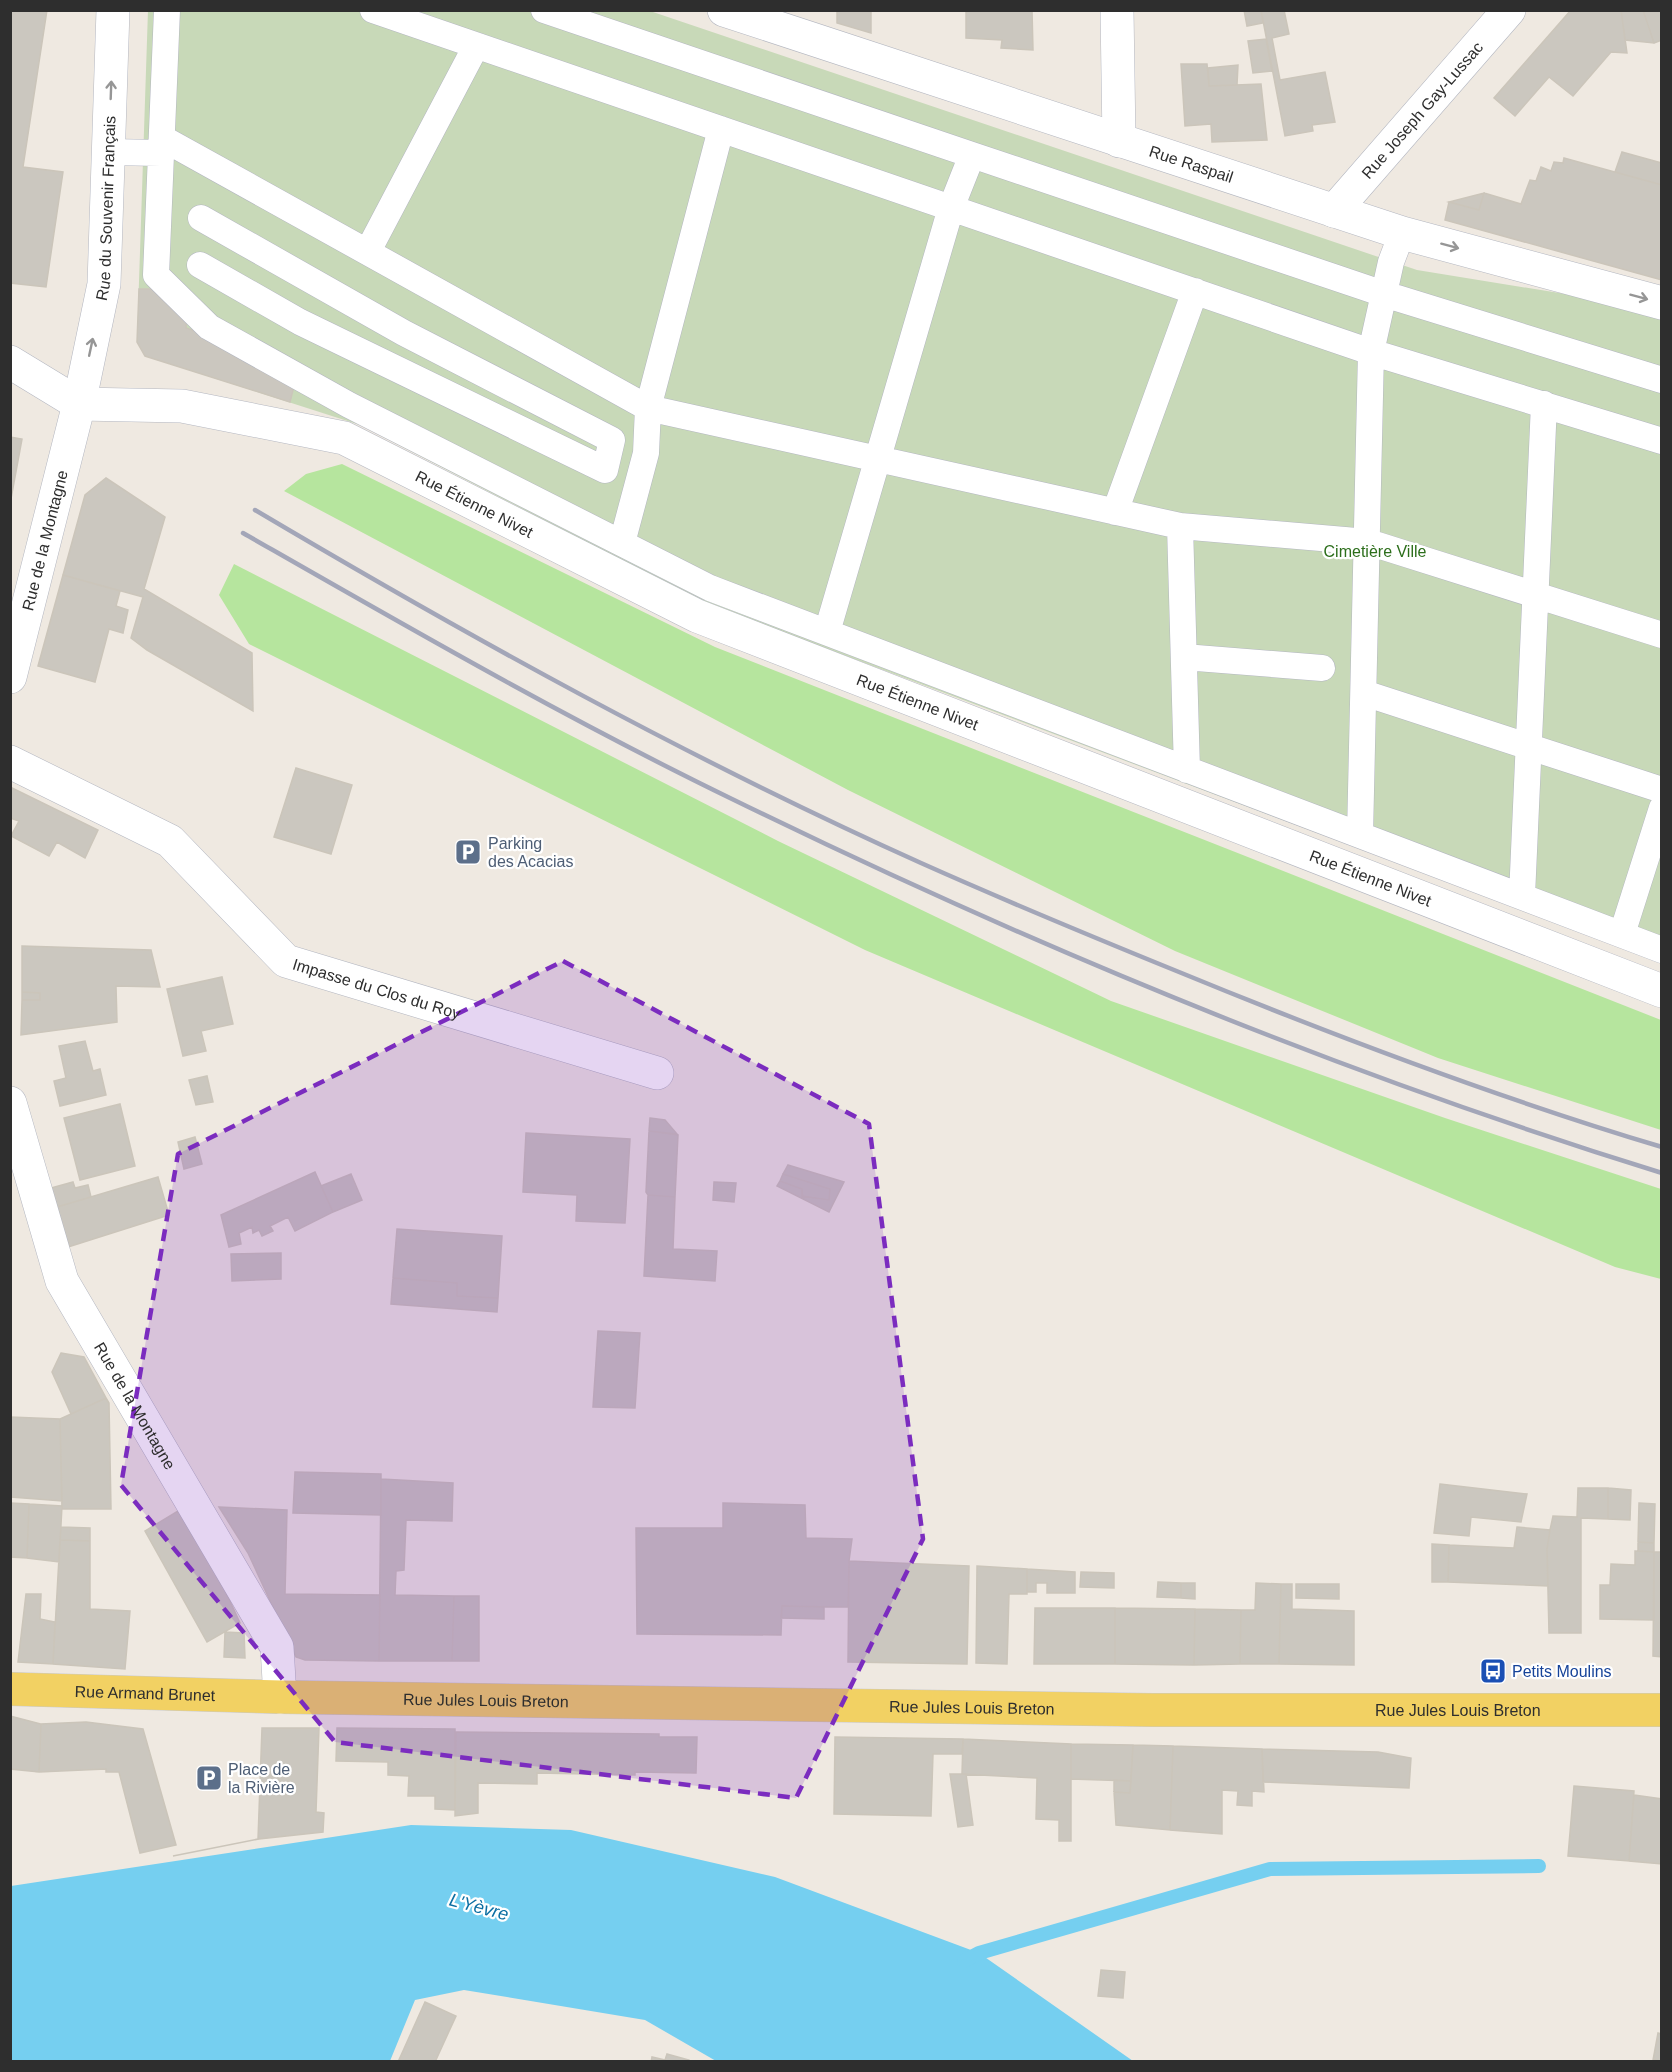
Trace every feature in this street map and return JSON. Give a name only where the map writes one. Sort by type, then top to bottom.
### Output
[{"type":"main road","name":"Rue Armand Brunet","points":[[10,1689],[280,1697]]},
{"type":"main road","name":"Rue Jules Louis Breton","points":[[280,1697],[1153,1710],[1662,1710]]},
{"type":"street","name":"Rue du Souvenir Français","points":[[80,404],[104,284],[113,10]]},
{"type":"street","name":"Rue Raspail","points":[[724,10],[1402,233],[1662,303]]},
{"type":"street","points":[[1117,10],[1119,141]]},
{"type":"street","name":"Rue Joseph Gay-Lussac","points":[[1334,211],[1509,10]]},
{"type":"street","points":[[10,362],[80,404]]},
{"type":"street","name":"Rue Étienne Nivet","points":[[80,404],[182,406],[344,438],[697,616],[1662,991]]},
{"type":"street","name":"Rue de la Montagne","points":[[10,677],[24,574],[80,404]]},
{"type":"street","name":"Impasse du Clos du Roy","points":[[10,762],[170,841],[286,961],[657,1073]]},
{"type":"street","name":"Rue de la Montagne","points":[[10,1103],[62,1281],[277,1647],[280,1697]]},
{"type":"lane","points":[[167,10],[156,274],[175,296],[209,327],[349,405],[710,588],[1662,950]]},
{"type":"lane","points":[[373,10],[1371,352],[1662,441]]},
{"type":"lane","points":[[544,10],[1384,294],[1662,380]]},
{"type":"lane","points":[[368,250],[476,46]]},
{"type":"lane","points":[[622,543],[646,453],[648,408],[721,129]]},
{"type":"lane","points":[[108,152],[162,146],[368,250],[648,408],[1180,526],[1368,542],[1662,635]]},
{"type":"lane","points":[[827,633],[951,208],[972,155]]},
{"type":"lane","points":[[201,218],[404,333],[612,440]]},
{"type":"lane","points":[[1360,835],[1371,352],[1384,294],[1402,233]]},
{"type":"lane","points":[[200,265],[300,322],[605,470],[612,440],[648,408]]},
{"type":"lane","points":[[1115,512],[1195,291]]},
{"type":"lane","points":[[1522,896],[1544,405]]},
{"type":"lane","points":[[1180,526],[1187,770]]},
{"type":"lane","points":[[1184,657],[1322,668]]},
{"type":"lane","points":[[1364,693],[1662,790]]},
{"type":"lane","points":[[1622,934],[1662,808]]},
{"type":"highlighted area","points":[[563,961],[869,1124],[923,1539],[796,1798],[335,1742],[121,1485],[178,1154]]},
{"type":"green space","name":"Cimetière Ville","points":[[148,10],[650,11],[1417,270],[1596,299],[1661,317],[1661,962],[702,602],[360,425],[145,356],[137,342]]},
{"type":"green space","points":[[342,464],[715,647],[1661,1020],[1661,1130],[1438,1058],[1175,951],[848,790],[284,491],[306,474]]},
{"type":"green space","points":[[234,564],[778,841],[1111,1001],[1445,1118],[1661,1189],[1661,1279],[1615,1267],[865,950],[249,644],[219,595]]},
{"type":"water","name":"L'Yèvre","points":[[411,1825],[571,1830],[775,1877],[979,1953],[1133,2061],[716,2061],[645,2020],[464,1990],[415,2000],[390,2061],[11,2061],[11,1886]]},
{"type":"building","points":[[10,10],[47,10],[23,167],[63,172],[46,287],[10,283]]},
{"type":"building","points":[[837,10],[871,10],[871,33],[837,23]]},
{"type":"building","points":[[966,10],[1032,10],[1033,50],[1001,48],[1002,40],[966,38]]},
{"type":"building","points":[[1244,10],[1261,10],[1263,23],[1247,26]]},
{"type":"building","points":[[1261,10],[1284,10],[1289,34],[1272,38],[1280,80],[1325,72],[1335,122],[1312,125],[1313,131],[1285,136]]},
{"type":"building","points":[[1571,10],[1621,10],[1627,53],[1611,52],[1573,96],[1549,77],[1515,116],[1494,98]]},
{"type":"building","points":[[1621,10],[1643,10],[1654,43],[1625,40]]},
{"type":"building","points":[[1643,10],[1662,10],[1662,40],[1654,43]]},
{"type":"building","points":[[1266,39],[1272,71],[1253,73],[1248,41]]},
{"type":"building","points":[[1181,64],[1207,64],[1209,86],[1261,84],[1267,140],[1212,142],[1211,124],[1185,126]]},
{"type":"building","points":[[1238,65],[1237,85],[1209,86],[1208,68]]},
{"type":"building","points":[[1622,152],[1662,163],[1662,185],[1615,172]]},
{"type":"building","points":[[1564,158],[1662,185],[1662,280],[1445,220],[1449,202],[1479,210],[1484,193],[1521,204],[1530,180],[1536,181],[1541,167],[1551,171],[1554,162],[1563,163]]},
{"type":"building","points":[[1484,193],[1479,210],[1449,202]]},
{"type":"building","points":[[139,289],[160,289],[187,310],[186,328],[204,334],[295,382],[290,402],[145,356],[137,342]]},
{"type":"building","points":[[10,437],[22,439],[10,504]]},
{"type":"building","points":[[106,478],[165,517],[144,589],[252,653],[253,711],[147,650],[131,638],[143,597],[63,575],[85,495]]},
{"type":"building","points":[[63,575],[120,591],[116,606],[128,610],[123,633],[109,629],[95,682],[38,666]]},
{"type":"building","points":[[296,768],[352,785],[331,854],[274,837]]},
{"type":"building","points":[[10,787],[98,830],[85,858],[57,842],[49,856],[11,836],[19,821],[10,818]]},
{"type":"building","points":[[22,946],[151,950],[160,987],[116,986],[117,1022],[21,1035],[22,1000],[40,1000],[40,993],[22,992]]},
{"type":"building","points":[[222,977],[233,1024],[201,1031],[206,1051],[183,1056],[167,989]]},
{"type":"building","points":[[22,992],[40,993],[40,1000],[22,1000]]},
{"type":"building","points":[[85,1041],[93,1071],[100,1069],[106,1095],[60,1106],[54,1081],[66,1078],[59,1046]]},
{"type":"building","points":[[207,1076],[213,1102],[196,1105],[189,1080]]},
{"type":"building","points":[[120,1104],[135,1166],[80,1180],[64,1118]]},
{"type":"building","points":[[650,1118],[665,1120],[677,1134],[649,1131]]},
{"type":"building","points":[[649,1131],[678,1135],[675,1197],[648,1195],[646,1192]]},
{"type":"building","points":[[526,1133],[630,1139],[625,1223],[576,1221],[577,1195],[523,1192]]},
{"type":"building","points":[[195,1137],[202,1164],[184,1169],[178,1142]]},
{"type":"building","points":[[788,1165],[844,1182],[829,1212],[803,1199],[802,1196],[829,1200],[830,1189],[783,1174]]},
{"type":"building","points":[[315,1172],[333,1212],[295,1231],[288,1217],[270,1226],[273,1231],[262,1236],[259,1230],[253,1233],[252,1227],[239,1233],[241,1244],[229,1247],[221,1215]]},
{"type":"building","points":[[351,1174],[362,1200],[333,1212],[321,1186]]},
{"type":"building","points":[[783,1174],[830,1189],[829,1200],[802,1196],[802,1189],[780,1181]]},
{"type":"building","points":[[158,1177],[169,1215],[68,1247],[57,1207]]},
{"type":"building","points":[[780,1181],[802,1189],[803,1199],[777,1186]]},
{"type":"building","points":[[73,1182],[75,1188],[88,1185],[91,1197],[57,1207],[51,1188]]},
{"type":"building","points":[[714,1182],[736,1183],[734,1202],[713,1200]]},
{"type":"building","points":[[648,1195],[675,1197],[673,1249],[717,1251],[715,1281],[644,1276]]},
{"type":"building","points":[[397,1229],[502,1236],[498,1298],[457,1296],[457,1283],[393,1278]]},
{"type":"building","points":[[281,1253],[281,1279],[232,1281],[231,1254]]},
{"type":"building","points":[[393,1278],[457,1283],[457,1296],[498,1298],[497,1312],[391,1304]]},
{"type":"building","points":[[598,1331],[640,1333],[635,1408],[593,1407]]},
{"type":"building","points":[[61,1353],[84,1357],[106,1398],[71,1414],[52,1372]]},
{"type":"building","points":[[106,1398],[109,1403],[111,1509],[62,1509],[60,1419]]},
{"type":"building","points":[[10,1417],[60,1419],[62,1501],[11,1497]]},
{"type":"building","points":[[295,1472],[381,1474],[381,1515],[293,1513]]},
{"type":"building","points":[[381,1479],[453,1483],[452,1521],[406,1520],[404,1570],[396,1571],[395,1595],[454,1596],[452,1661],[379,1661]]},
{"type":"building","points":[[1440,1484],[1527,1494],[1521,1522],[1471,1517],[1469,1536],[1434,1533]]},
{"type":"building","points":[[1578,1488],[1608,1488],[1608,1519],[1581,1518],[1581,1633],[1549,1633],[1547,1549],[1550,1530],[1553,1516],[1577,1517]]},
{"type":"building","points":[[1608,1488],[1631,1490],[1630,1520],[1608,1519]]},
{"type":"building","points":[[10,1503],[29,1504],[27,1558],[10,1557]]},
{"type":"building","points":[[723,1503],[805,1505],[806,1538],[852,1539],[848,1607],[782,1606],[781,1635],[637,1634],[636,1528],[723,1528]]},
{"type":"building","points":[[1639,1503],[1655,1504],[1654,1543],[1638,1542]]},
{"type":"building","points":[[29,1504],[62,1506],[59,1562],[27,1558]]},
{"type":"building","points":[[219,1507],[287,1510],[285,1594],[380,1595],[379,1661],[305,1660],[296,1657],[248,1553]]},
{"type":"building","points":[[178,1511],[216,1571],[240,1623],[207,1642],[145,1531]]},
{"type":"building","points":[[61,1527],[90,1528],[90,1541],[60,1540]]},
{"type":"building","points":[[1517,1527],[1550,1530],[1547,1549],[1548,1586],[1448,1582],[1449,1545],[1514,1548]]},
{"type":"building","points":[[60,1540],[90,1541],[90,1609],[130,1611],[125,1669],[53,1664]]},
{"type":"building","points":[[1638,1542],[1654,1543],[1654,1552],[1638,1551]]},
{"type":"building","points":[[1432,1544],[1449,1545],[1448,1582],[1432,1582]]},
{"type":"building","points":[[1635,1551],[1654,1552],[1654,1620],[1600,1619],[1600,1585],[1610,1585],[1611,1564],[1635,1565]]},
{"type":"building","points":[[1654,1552],[1662,1552],[1662,1657],[1653,1656]]},
{"type":"building","points":[[849,1561],[969,1566],[967,1664],[848,1662]]},
{"type":"building","points":[[977,1566],[1027,1569],[1027,1594],[1009,1594],[1007,1664],[976,1663]]},
{"type":"building","points":[[1027,1569],[1075,1572],[1075,1593],[1047,1593],[1047,1583],[1036,1583],[1036,1592],[1027,1592]]},
{"type":"building","points":[[1081,1572],[1114,1573],[1114,1588],[1080,1587]]},
{"type":"building","points":[[1158,1582],[1181,1583],[1181,1598],[1157,1597]]},
{"type":"building","points":[[1181,1583],[1195,1583],[1195,1599],[1181,1598]]},
{"type":"building","points":[[1256,1583],[1281,1584],[1279,1664],[1240,1664],[1241,1610],[1255,1610]]},
{"type":"building","points":[[1281,1584],[1292,1584],[1292,1609],[1354,1611],[1354,1665],[1279,1664]]},
{"type":"building","points":[[1296,1584],[1339,1584],[1339,1599],[1296,1598]]},
{"type":"building","points":[[26,1594],[41,1594],[40,1619],[55,1622],[53,1664],[18,1662]]},
{"type":"building","points":[[454,1596],[479,1596],[479,1661],[452,1661]]},
{"type":"building","points":[[782,1606],[824,1607],[824,1619],[781,1618]]},
{"type":"building","points":[[1035,1608],[1115,1608],[1115,1664],[1034,1664]]},
{"type":"building","points":[[1115,1608],[1195,1609],[1194,1665],[1115,1664]]},
{"type":"building","points":[[1195,1609],[1241,1610],[1240,1664],[1194,1665]]},
{"type":"building","points":[[225,1632],[244,1633],[245,1658],[224,1657]]},
{"type":"building","points":[[10,1716],[41,1724],[39,1772],[10,1769]]},
{"type":"building","points":[[86,1722],[143,1729],[176,1845],[140,1853],[119,1772],[106,1772],[106,1769],[39,1772],[41,1724]]},
{"type":"building","points":[[262,1728],[319,1728],[316,1812],[324,1813],[323,1832],[259,1839],[173,1856],[258,1839]]},
{"type":"building","points":[[337,1728],[455,1729],[455,1810],[435,1809],[435,1796],[408,1796],[409,1776],[388,1775],[388,1762],[336,1761]]},
{"type":"building","points":[[456,1732],[659,1734],[659,1737],[697,1737],[696,1773],[635,1772],[635,1775],[537,1773],[537,1784],[478,1783],[478,1813],[455,1816]]},
{"type":"building","points":[[835,1737],[963,1739],[962,1754],[933,1754],[931,1816],[834,1814]]},
{"type":"building","points":[[963,1739],[1071,1744],[1071,1841],[1059,1841],[1059,1820],[1036,1819],[1037,1778],[962,1774]]},
{"type":"building","points":[[1071,1744],[1133,1745],[1131,1781],[1071,1779]]},
{"type":"building","points":[[1133,1745],[1173,1746],[1170,1830],[1116,1825],[1114,1792],[1130,1793]]},
{"type":"building","points":[[1173,1746],[1262,1749],[1264,1792],[1252,1791],[1252,1806],[1237,1805],[1238,1791],[1222,1790],[1222,1834],[1170,1830]]},
{"type":"building","points":[[1262,1749],[1378,1752],[1411,1758],[1409,1788],[1263,1782]]},
{"type":"building","points":[[950,1774],[966,1774],[973,1825],[958,1827]]},
{"type":"building","points":[[1114,1780],[1131,1781],[1130,1793],[1114,1792]]},
{"type":"building","points":[[1574,1786],[1634,1791],[1629,1861],[1568,1856]]},
{"type":"building","points":[[1634,1795],[1662,1799],[1662,1864],[1629,1861]]},
{"type":"building","points":[[1101,1970],[1125,1972],[1123,1998],[1098,1996]]},
{"type":"building","points":[[425,2002],[456,2016],[435,2062],[398,2062]]},
{"type":"building","points":[[1658,2033],[1662,2034],[1662,2061],[1653,2060]]},
{"type":"building","points":[[667,2054],[689,2060],[689,2062],[651,2062],[652,2057],[665,2060]]},
{"type":"waterway","points":[[964,1961],[979,1953],[1270,1869],[1539,1866]]},
{"type":"railway","points":[[255,510],[418,605],[583,696],[835,824],[921,863],[1114,946],[1358,1043],[1540,1108],[1662,1147]]},
{"type":"railway","points":[[243,533],[485,670],[608,736],[732,799],[959,906],[1074,956],[1306,1050],[1542,1135],[1662,1173]]},
{"type":"place","name":"Parking des Acacias","points":[[468,852]]},
{"type":"place","name":"Petits Moulins","points":[[1493,1671]]},
{"type":"place","name":"Place de la Rivière","points":[[209,1778]]}]
